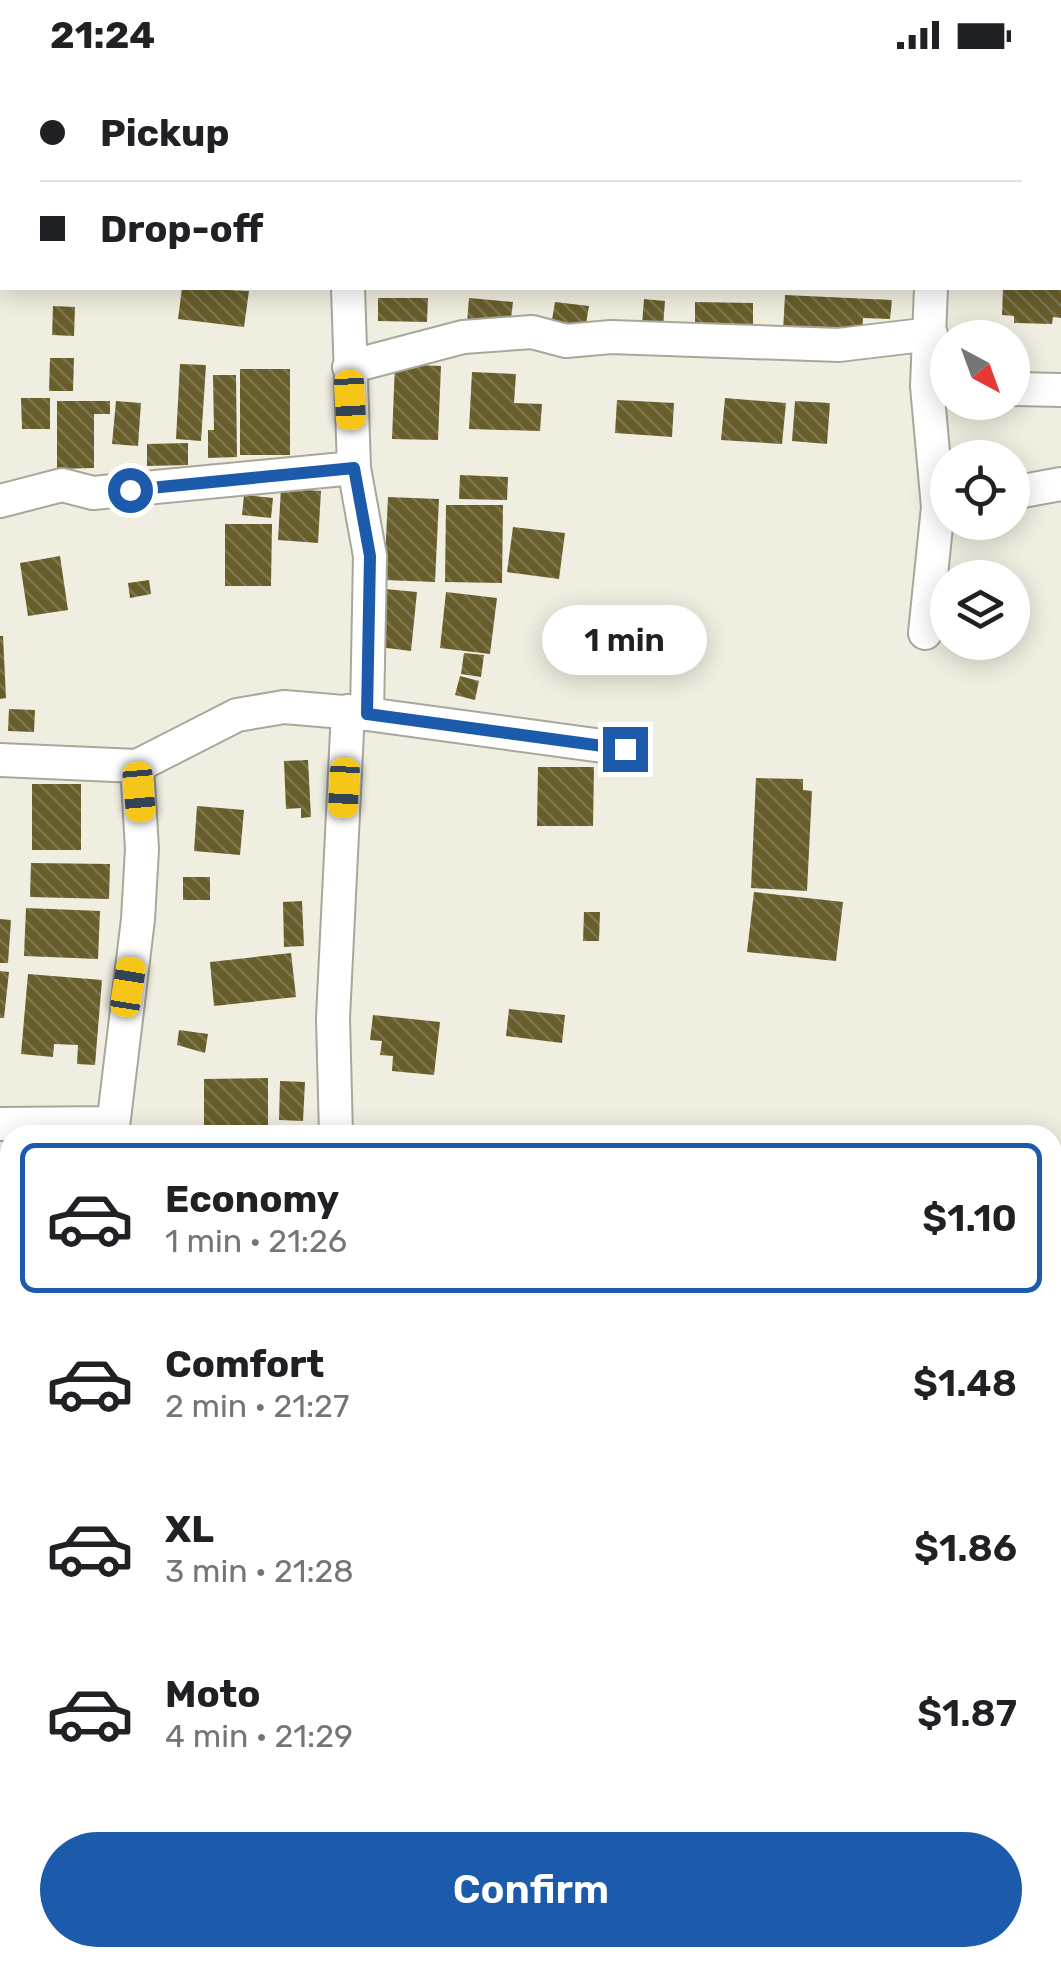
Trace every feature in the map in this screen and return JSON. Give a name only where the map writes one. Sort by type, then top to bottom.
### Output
[{"type":"street","points":[[336,1125],[334,1018],[370,556],[354,468],[348,290]]},
{"type":"street","points":[[930,290],[931,320]]},
{"type":"street","points":[[348,367],[463,337],[532,332],[566,341],[610,336],[839,344],[930,334]]},
{"type":"street","points":[[1030,389],[1061,390]]},
{"type":"street","points":[[0,501],[62,485],[93,494],[354,468]]},
{"type":"street","points":[[1030,490],[1061,484]]},
{"type":"street","points":[[925,633],[938,540]]},
{"type":"street","points":[[0,760],[137,766],[237,715],[284,707],[625,749]]},
{"type":"street","points":[[112,1125],[138,919],[142,849],[137,766]]},
{"type":"building","points":[[182,290],[249,291],[244,327],[178,319]]},
{"type":"building","points":[[1003,290],[1061,290],[1061,318],[1053,317],[1052,324],[1030,323],[1030,320],[1014,320],[1014,316],[1002,315]]},
{"type":"building","points":[[785,295],[892,300],[890,319],[863,318],[862,334],[783,331]]},
{"type":"building","points":[[378,298],[428,298],[427,322],[378,321]]},
{"type":"building","points":[[469,298],[513,302],[510,327],[467,323]]},
{"type":"building","points":[[644,299],[665,301],[663,327],[642,325]]},
{"type":"building","points":[[555,302],[589,306],[584,336],[550,332]]},
{"type":"building","points":[[695,302],[753,303],[753,331],[695,330]]},
{"type":"building","points":[[53,306],[75,307],[74,336],[52,335]]},
{"type":"building","points":[[50,358],[74,358],[73,391],[49,391]]},
{"type":"building","points":[[180,364],[206,365],[201,441],[176,439]]},
{"type":"building","points":[[395,364],[441,366],[438,440],[392,439]]},
{"type":"building","points":[[240,369],[290,369],[290,455],[240,455]]},
{"type":"building","points":[[472,372],[516,374],[514,403],[542,404],[540,431],[469,429]]},
{"type":"building","points":[[213,375],[236,375],[237,457],[208,458],[208,430],[214,430]]},
{"type":"building","points":[[21,398],[50,398],[50,429],[22,429]]},
{"type":"building","points":[[725,398],[786,403],[782,444],[721,440]]},
{"type":"building","points":[[617,400],[674,403],[672,437],[615,433]]},
{"type":"building","points":[[57,401],[110,401],[110,414],[94,414],[94,468],[57,469]]},
{"type":"building","points":[[116,401],[141,403],[138,446],[112,444]]},
{"type":"building","points":[[795,401],[830,403],[827,444],[792,441]]},
{"type":"building","points":[[188,443],[188,465],[147,466],[147,444]]},
{"type":"building","points":[[460,475],[508,477],[507,500],[459,499]]},
{"type":"building","points":[[281,488],[321,491],[318,543],[278,540]]},
{"type":"building","points":[[244,495],[273,498],[271,518],[242,515]]},
{"type":"building","points":[[388,497],[439,499],[435,582],[384,580]]},
{"type":"building","points":[[446,505],[503,505],[502,583],[445,582]]},
{"type":"building","points":[[225,524],[272,524],[271,586],[225,586]]},
{"type":"building","points":[[513,527],[565,533],[559,579],[507,572]]},
{"type":"building","points":[[60,556],[68,610],[28,616],[20,563]]},
{"type":"building","points":[[149,580],[151,594],[130,598],[128,583]]},
{"type":"building","points":[[385,589],[417,592],[411,651],[379,647]]},
{"type":"building","points":[[446,592],[497,598],[490,654],[440,648]]},
{"type":"building","points":[[0,636],[6,698],[0,699]]},
{"type":"building","points":[[464,653],[484,655],[481,677],[461,674]]},
{"type":"building","points":[[460,676],[479,681],[475,700],[455,695]]},
{"type":"building","points":[[9,709],[35,710],[34,732],[8,731]]},
{"type":"building","points":[[308,760],[311,817],[301,818],[301,808],[286,809],[284,761]]},
{"type":"building","points":[[538,767],[594,767],[593,826],[537,826]]},
{"type":"building","points":[[756,778],[803,779],[803,790],[812,791],[807,891],[751,888]]},
{"type":"building","points":[[32,784],[81,784],[81,850],[32,850]]},
{"type":"building","points":[[197,806],[244,810],[240,855],[194,851]]},
{"type":"building","points":[[31,863],[110,864],[109,899],[30,897]]},
{"type":"building","points":[[183,877],[210,877],[210,900],[183,900]]},
{"type":"building","points":[[754,892],[843,902],[836,961],[747,952]]},
{"type":"building","points":[[302,901],[304,946],[284,947],[283,902]]},
{"type":"building","points":[[26,908],[100,911],[98,959],[24,956]]},
{"type":"building","points":[[584,912],[600,912],[599,941],[583,941]]},
{"type":"building","points":[[0,919],[11,920],[8,963],[0,963]]},
{"type":"building","points":[[291,953],[296,997],[214,1006],[210,962]]},
{"type":"building","points":[[0,971],[9,972],[4,1018],[0,1018]]},
{"type":"building","points":[[28,974],[102,980],[95,1065],[77,1064],[78,1045],[54,1044],[53,1057],[21,1054]]},
{"type":"building","points":[[509,1009],[565,1015],[562,1043],[506,1036]]},
{"type":"building","points":[[373,1015],[440,1022],[434,1075],[392,1071],[393,1056],[380,1055],[382,1041],[370,1040]]},
{"type":"building","points":[[179,1030],[208,1034],[205,1053],[177,1045]]},
{"type":"building","points":[[268,1078],[268,1125],[204,1125],[204,1079]]},
{"type":"building","points":[[280,1081],[305,1082],[303,1121],[279,1120]]},
{"type":"route","points":[[130,490],[354,468],[370,556],[367,714],[625,749]]}]
